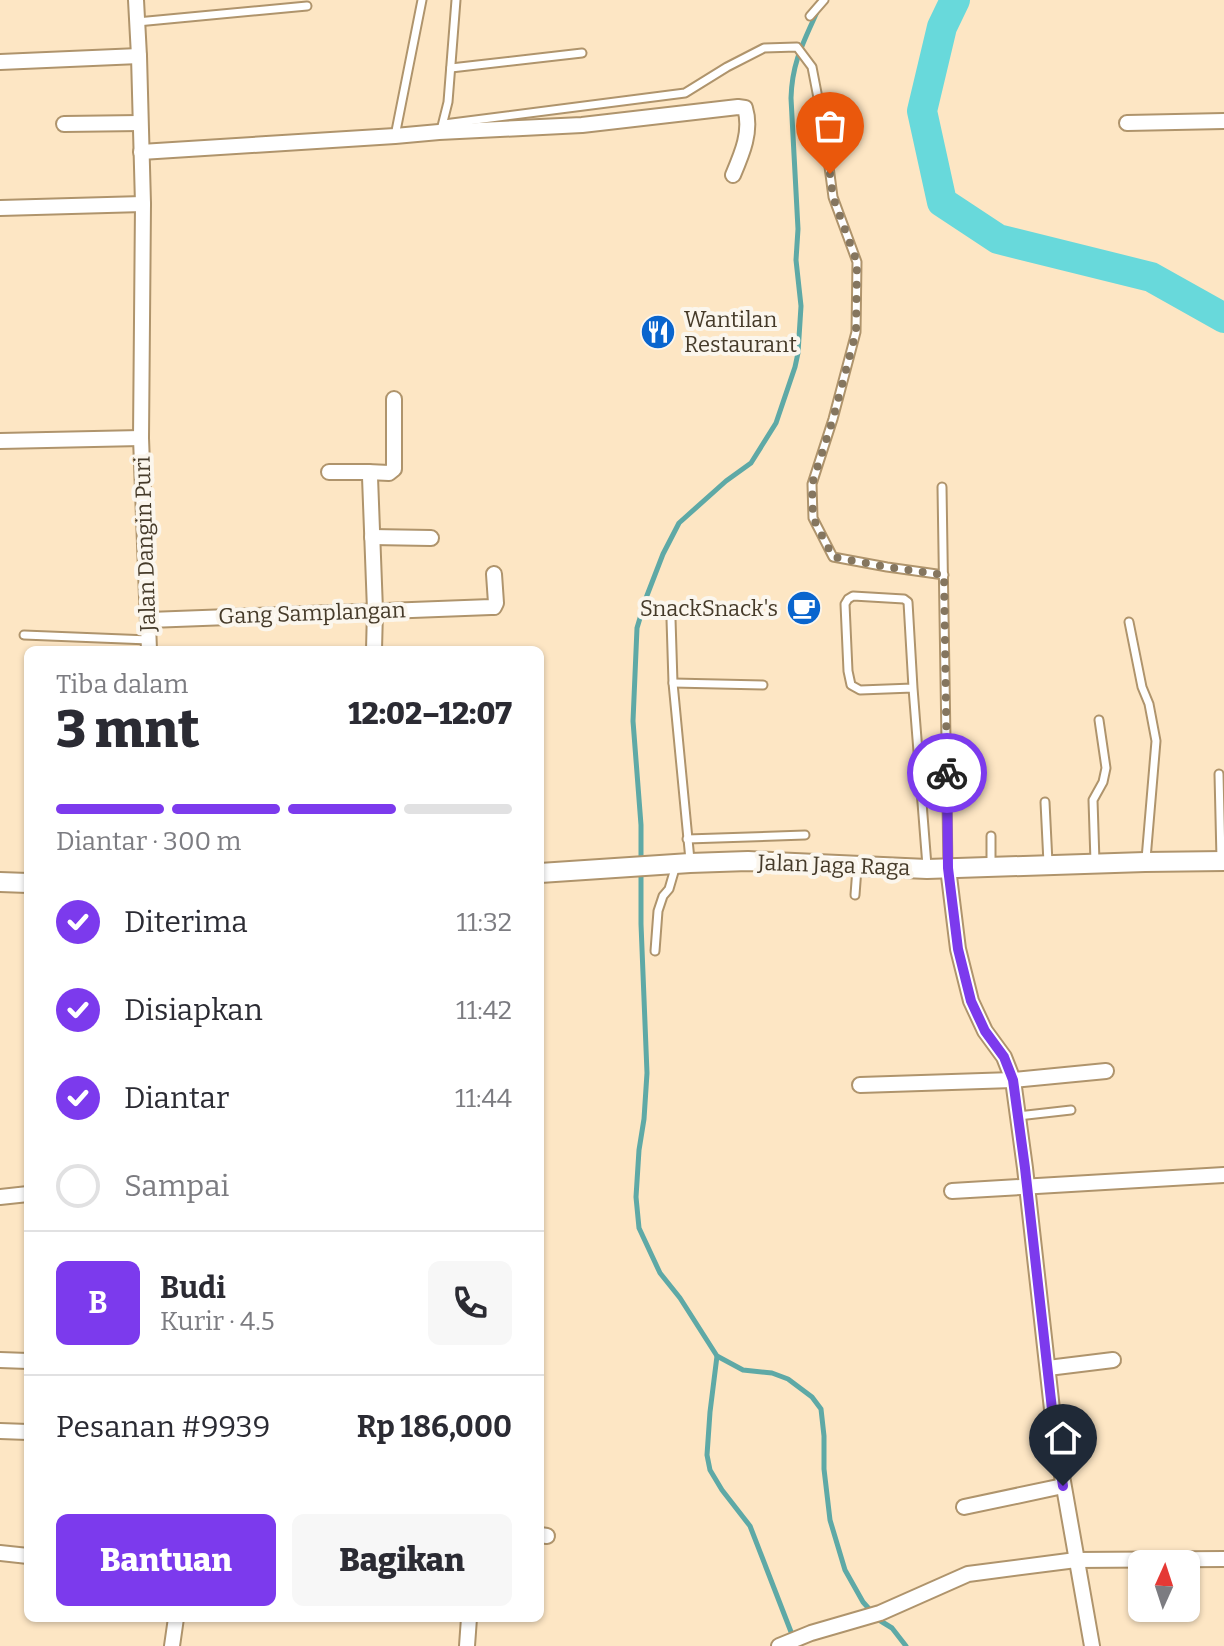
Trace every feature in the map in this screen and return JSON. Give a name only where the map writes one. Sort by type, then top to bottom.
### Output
[{"type":"street","name":"Jalan Dangin Puri","points":[[136,0],[143,204],[141,438],[149,645]]},
{"type":"street","points":[[0,62],[139,56]]},
{"type":"street","points":[[141,152],[395,136],[441,128],[582,125],[738,107],[745,108],[748,121],[746,140],[733,175]]},
{"type":"street","points":[[1127,123],[1224,121]]},
{"type":"street","points":[[64,124],[140,123]]},
{"type":"street","points":[[0,208],[143,204]]},
{"type":"street","points":[[329,472],[389,473],[394,469],[394,399]]},
{"type":"street","points":[[0,441],[141,438]]},
{"type":"street","points":[[368,472],[374,646]]},
{"type":"street","points":[[372,537],[431,538]]},
{"type":"street","name":"Gang Samplangan","points":[[149,620],[494,607],[494,574]]},
{"type":"street","name":"Jalan Jaga Raga","points":[[544,873],[748,861],[927,869],[1223,861]]},
{"type":"street","points":[[948,868],[958,949],[971,1001],[985,1031],[1004,1057],[1013,1080],[1055,1436],[1092,1646]]},
{"type":"street","points":[[0,882],[24,883]]},
{"type":"street","points":[[860,1085],[1013,1080],[1106,1071]]},
{"type":"street","points":[[952,1191],[1224,1175]]},
{"type":"street","points":[[0,1197],[24,1194]]},
{"type":"street","points":[[0,1360],[24,1361]]},
{"type":"street","points":[[1048,1368],[1113,1360]]},
{"type":"street","points":[[0,1431],[24,1432]]},
{"type":"street","points":[[964,1507],[1063,1486]]},
{"type":"street","points":[[0,1553],[24,1556]]},
{"type":"street","points":[[779,1646],[811,1633],[880,1613],[968,1574],[1076,1560],[1224,1559]]},
{"type":"street","points":[[172,1646],[175,1622]]},
{"type":"street","points":[[467,1646],[469,1622]]},
{"type":"lane","points":[[395,136],[422,0]]},
{"type":"lane","points":[[456,0],[447,112],[441,128],[685,93],[764,48],[797,47],[812,67],[833,197],[857,262],[856,332],[812,484],[813,518],[833,557],[944,575]]},
{"type":"lane","points":[[810,16],[824,0]]},
{"type":"lane","points":[[137,22],[307,6]]},
{"type":"lane","points":[[451,68],[582,53]]},
{"type":"lane","points":[[942,487],[948,868]]},
{"type":"lane","points":[[913,688],[860,690],[851,685],[845,604],[848,599],[853,596],[907,600],[927,869]]},
{"type":"lane","points":[[655,951],[658,911],[687,839],[673,683],[671,619]]},
{"type":"lane","points":[[1129,622],[1156,741],[1145,862]]},
{"type":"lane","points":[[24,635],[149,645]]},
{"type":"lane","points":[[673,683],[763,685]]},
{"type":"lane","points":[[1096,863],[1093,800],[1103,782],[1106,768],[1099,720]]},
{"type":"lane","points":[[1219,774],[1223,861]]},
{"type":"lane","points":[[1045,802],[1048,865]]},
{"type":"lane","points":[[687,839],[805,835]]},
{"type":"lane","points":[[991,836],[992,866]]},
{"type":"lane","points":[[855,895],[857,865]]},
{"type":"lane","points":[[1018,1116],[1071,1110]]},
{"type":"waterway","points":[[955,0],[942,27],[922,111],[942,202],[998,239],[1151,277],[1224,318]]},
{"type":"waterway","points":[[817,12],[796,64],[791,98],[798,229],[796,260],[801,306],[795,367],[776,423],[751,463],[679,523],[663,554],[637,628],[633,721],[641,825],[647,1073],[636,1197],[639,1228],[660,1273],[717,1356],[743,1370],[772,1373],[788,1379],[812,1397],[821,1409],[830,1520],[845,1570],[863,1602],[879,1620],[892,1628],[906,1646]]},
{"type":"waterway","points":[[717,1356],[707,1455],[710,1470],[750,1526],[793,1637]]},
{"type":"way so far","points":[[830,174],[833,197],[857,262],[856,332],[812,484],[813,518],[833,557],[944,575],[947,773]]},
{"type":"place","name":"Wantilan Restaurant","points":[[658,332]]},
{"type":"place","name":"SnackSnack's","points":[[804,608]]},
{"type":"route","points":[[947,773],[948,868],[958,949],[971,1001],[985,1031],[1004,1057],[1013,1080],[1063,1486]]}]
